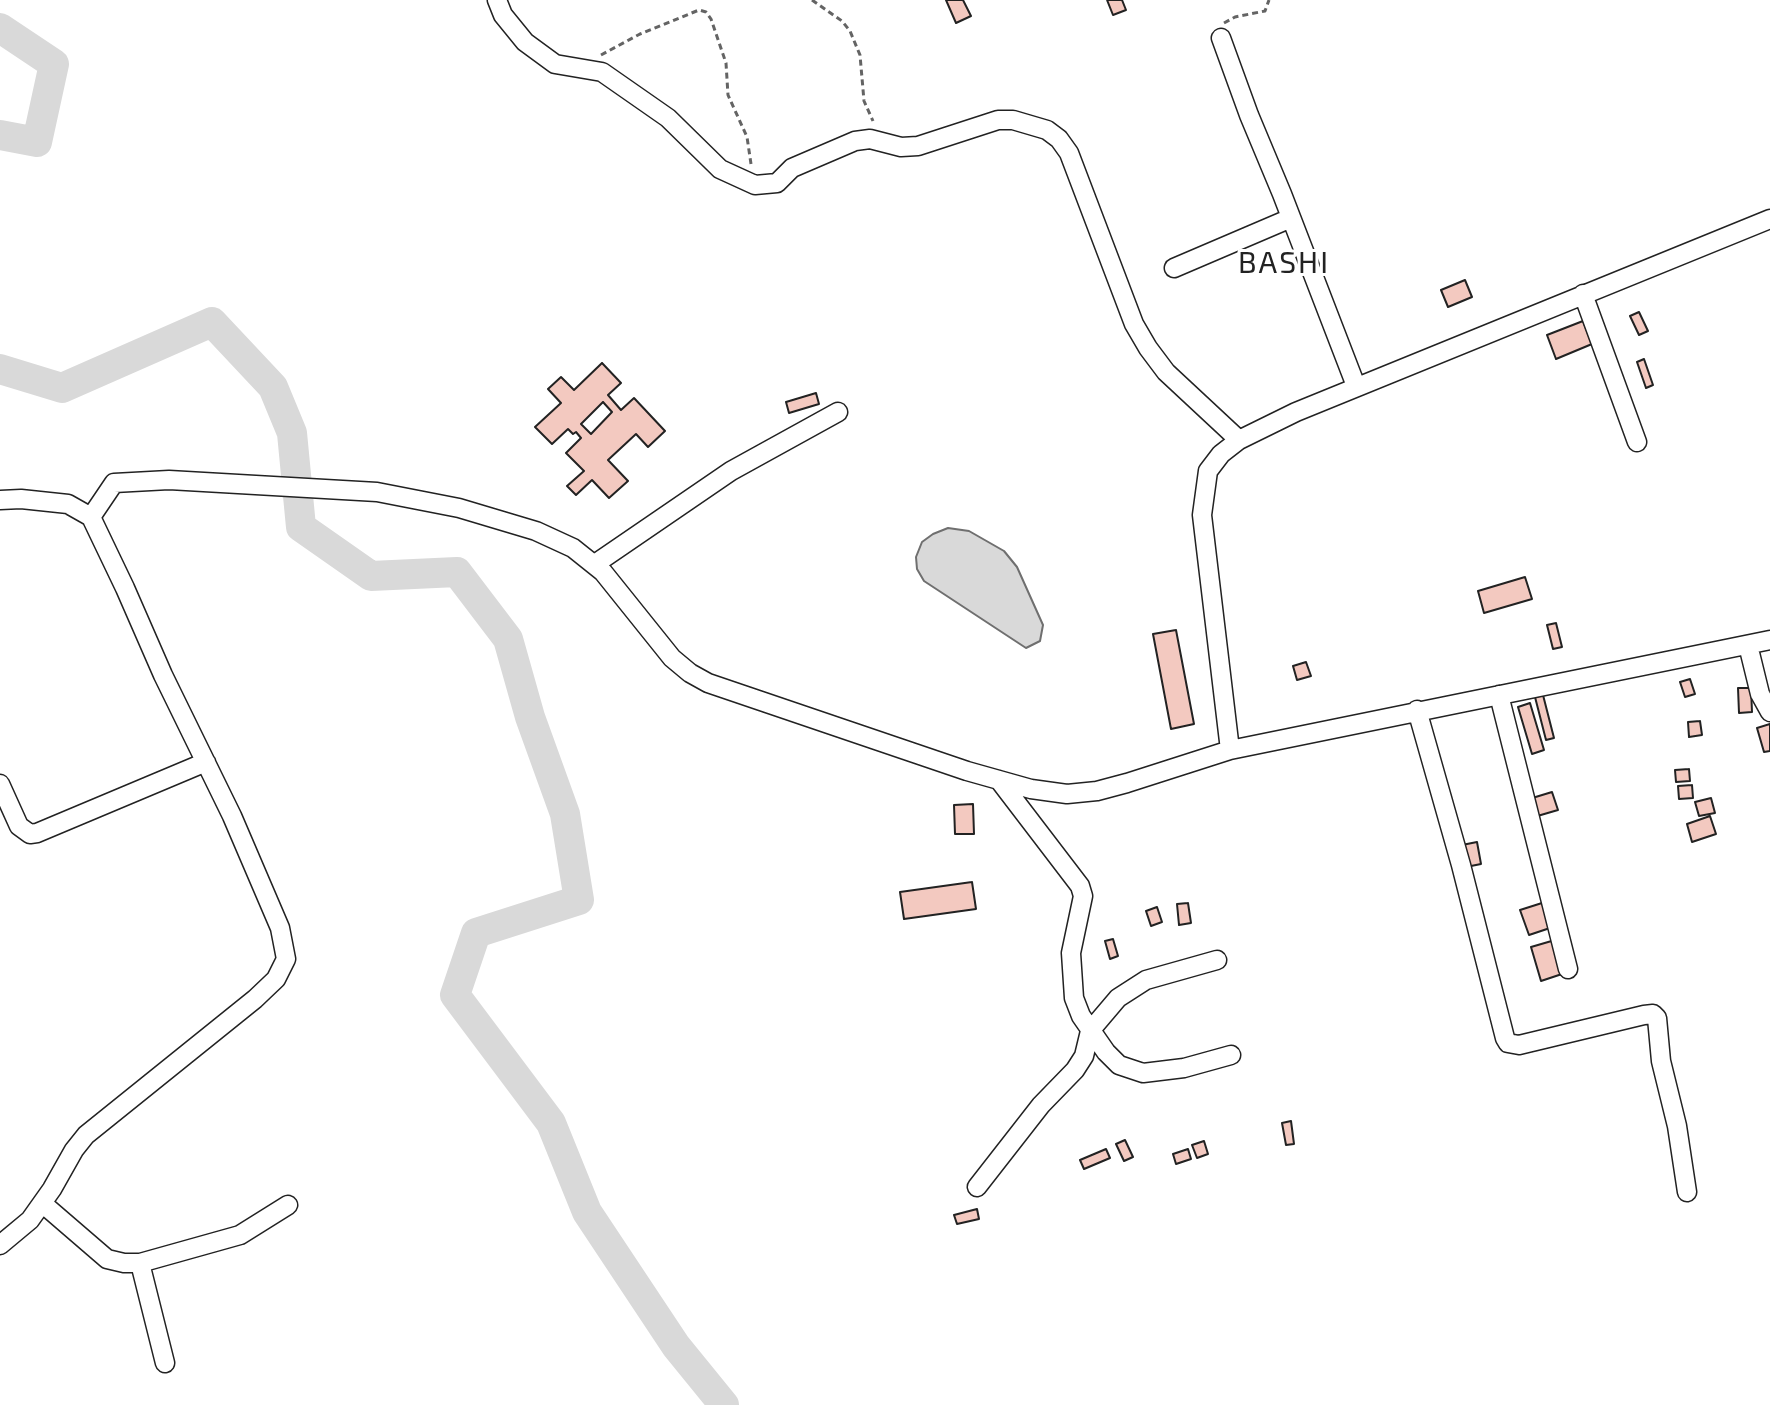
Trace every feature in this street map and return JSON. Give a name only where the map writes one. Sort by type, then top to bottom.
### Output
[{"type":"street","points":[[497,0],[503,15],[525,42],[555,64],[602,72],[644,99],[720,169],[755,185],[777,183],[792,168],[855,141],[870,139],[901,147],[918,146],[998,120],[1032,124],[1047,130],[1059,139],[1069,153],[1134,324],[1148,348],[1166,372],[1239,440]]},
{"type":"street","points":[[1221,38],[1356,386]]},
{"type":"street","points":[[1174,268],[1291,218]]},
{"type":"street","points":[[1230,750],[1202,515],[1208,471],[1221,454],[1239,440],[1356,386],[1770,219]]},
{"type":"street","points":[[1583,294],[1637,442]]},
{"type":"street","points":[[595,564],[731,471],[838,412]]},
{"type":"street","points":[[91,517],[114,483],[169,480],[349,490],[409,497],[459,508],[555,539],[595,564],[620,590],[666,652],[690,673],[708,683],[889,746],[1031,789],[1067,794],[1097,791],[1230,750],[1770,640]]},
{"type":"street","points":[[0,500],[68,504],[91,517],[280,928],[286,959],[282,969],[265,989],[218,1031],[86,1135],[42,1203],[18,1232],[0,1245]]},
{"type":"street","points":[[1748,645],[1760,694],[1770,712]]},
{"type":"street","points":[[1499,695],[1568,969]]},
{"type":"street","points":[[1417,710],[1505,1038],[1508,1043],[1519,1045],[1653,1014],[1657,1018],[1661,1061],[1680,1142],[1687,1192]]},
{"type":"street","points":[[0,784],[19,826],[24,831],[37,833],[206,762]]},
{"type":"street","points":[[999,780],[1080,886],[1083,896],[1072,944],[1071,979],[1074,998],[1090,1031],[1119,1065],[1143,1073],[1184,1068],[1231,1055]]},
{"type":"street","points":[[977,1187],[1032,1115],[1075,1070],[1084,1056],[1090,1031],[1108,1008],[1132,987],[1161,975],[1217,960]]},
{"type":"street","points":[[42,1203],[107,1259],[124,1263],[140,1263],[240,1235],[288,1205]]},
{"type":"street","points":[[140,1263],[165,1363]]},
{"type":"path","points":[[812,0],[842,21],[850,31],[860,55],[864,101],[885,141]]},
{"type":"path","points":[[1221,38],[1222,24],[1227,20],[1265,11],[1269,0]]},
{"type":"path","points":[[582,69],[622,42],[692,12],[706,12],[726,63],[728,95],[747,137],[755,185]]},
{"type":"shaded area","points":[[948,528],[969,531],[1004,551],[1017,567],[1043,625],[1040,641],[1026,648],[924,581],[917,569],[916,557],[922,542]]},
{"type":"building","points":[[946,0],[963,0],[971,16],[956,23]]},
{"type":"building","points":[[1107,0],[1122,0],[1126,10],[1113,15]]},
{"type":"building","points":[[1465,280],[1472,297],[1448,307],[1441,290]]},
{"type":"building","points":[[1639,312],[1648,331],[1639,335],[1630,316]]},
{"type":"building","points":[[1583,321],[1592,344],[1556,359],[1547,335]]},
{"type":"building","points":[[1644,359],[1653,385],[1646,388],[1637,362]]},
{"type":"building","points":[[602,363],[621,383],[608,395],[621,410],[634,398],[665,431],[648,447],[636,434],[608,460],[628,481],[609,498],[592,480],[576,495],[567,486],[584,471],[566,453],[581,438],[576,432],[573,434],[568,429],[552,444],[535,427],[561,403],[548,389],[561,377],[574,390]]},
{"type":"building","points":[[816,393],[819,404],[789,413],[786,402]]},
{"type":"building","points":[[603,402],[612,412],[591,434],[581,424]]},
{"type":"building","points":[[1525,577],[1532,599],[1484,613],[1478,591]]},
{"type":"building","points":[[1556,623],[1562,647],[1553,649],[1547,625]]},
{"type":"building","points":[[1176,630],[1194,724],[1171,729],[1153,634]]},
{"type":"building","points":[[1306,662],[1311,676],[1297,680],[1293,666]]},
{"type":"building","points":[[1690,679],[1695,694],[1685,697],[1680,682]]},
{"type":"building","points":[[1738,688],[1751,688],[1752,712],[1739,713]]},
{"type":"building","points":[[1543,695],[1554,738],[1546,740],[1535,697]]},
{"type":"building","points":[[1530,703],[1544,750],[1532,754],[1518,707]]},
{"type":"building","points":[[1700,721],[1702,735],[1689,737],[1688,722]]},
{"type":"building","points":[[1770,724],[1770,751],[1764,752],[1757,728]]},
{"type":"building","points":[[1689,769],[1690,781],[1676,782],[1675,770]]},
{"type":"building","points":[[1692,785],[1693,798],[1679,799],[1678,786]]},
{"type":"building","points":[[1552,792],[1558,810],[1534,817],[1529,799]]},
{"type":"building","points":[[1711,798],[1715,813],[1699,816],[1695,802]]},
{"type":"building","points":[[973,804],[974,834],[955,834],[954,805]]},
{"type":"building","points":[[1710,816],[1716,834],[1692,842],[1687,824]]},
{"type":"building","points":[[1477,842],[1481,864],[1466,867],[1462,845]]},
{"type":"building","points":[[972,882],[976,909],[904,919],[900,892]]},
{"type":"building","points":[[1188,903],[1191,923],[1179,925],[1177,904]]},
{"type":"building","points":[[1542,903],[1550,928],[1529,935],[1520,910]]},
{"type":"building","points":[[1157,907],[1162,922],[1151,926],[1146,911]]},
{"type":"building","points":[[1113,939],[1118,956],[1110,959],[1105,941]]},
{"type":"building","points":[[1555,940],[1565,973],[1541,981],[1531,947]]},
{"type":"building","points":[[1291,1121],[1294,1144],[1286,1145],[1282,1123]]},
{"type":"building","points":[[1125,1140],[1133,1157],[1124,1161],[1116,1144]]},
{"type":"building","points":[[1204,1141],[1208,1154],[1197,1158],[1192,1145]]},
{"type":"building","points":[[1106,1149],[1110,1158],[1084,1169],[1080,1160]]},
{"type":"building","points":[[1188,1149],[1191,1159],[1176,1164],[1173,1154]]},
{"type":"building","points":[[977,1209],[979,1219],[957,1224],[954,1215]]},
{"type":"waterway","points":[[0,28],[54,64],[37,142],[0,135]]},
{"type":"waterway","points":[[0,369],[62,388],[212,322],[273,387],[292,433],[301,527],[371,576],[457,572],[508,639],[530,717],[565,814],[579,900],[476,933],[455,995],[551,1123],[587,1212],[676,1346],[724,1405]]},
{"type":"district","name":"BASHI","points":[[1284,263]]}]
